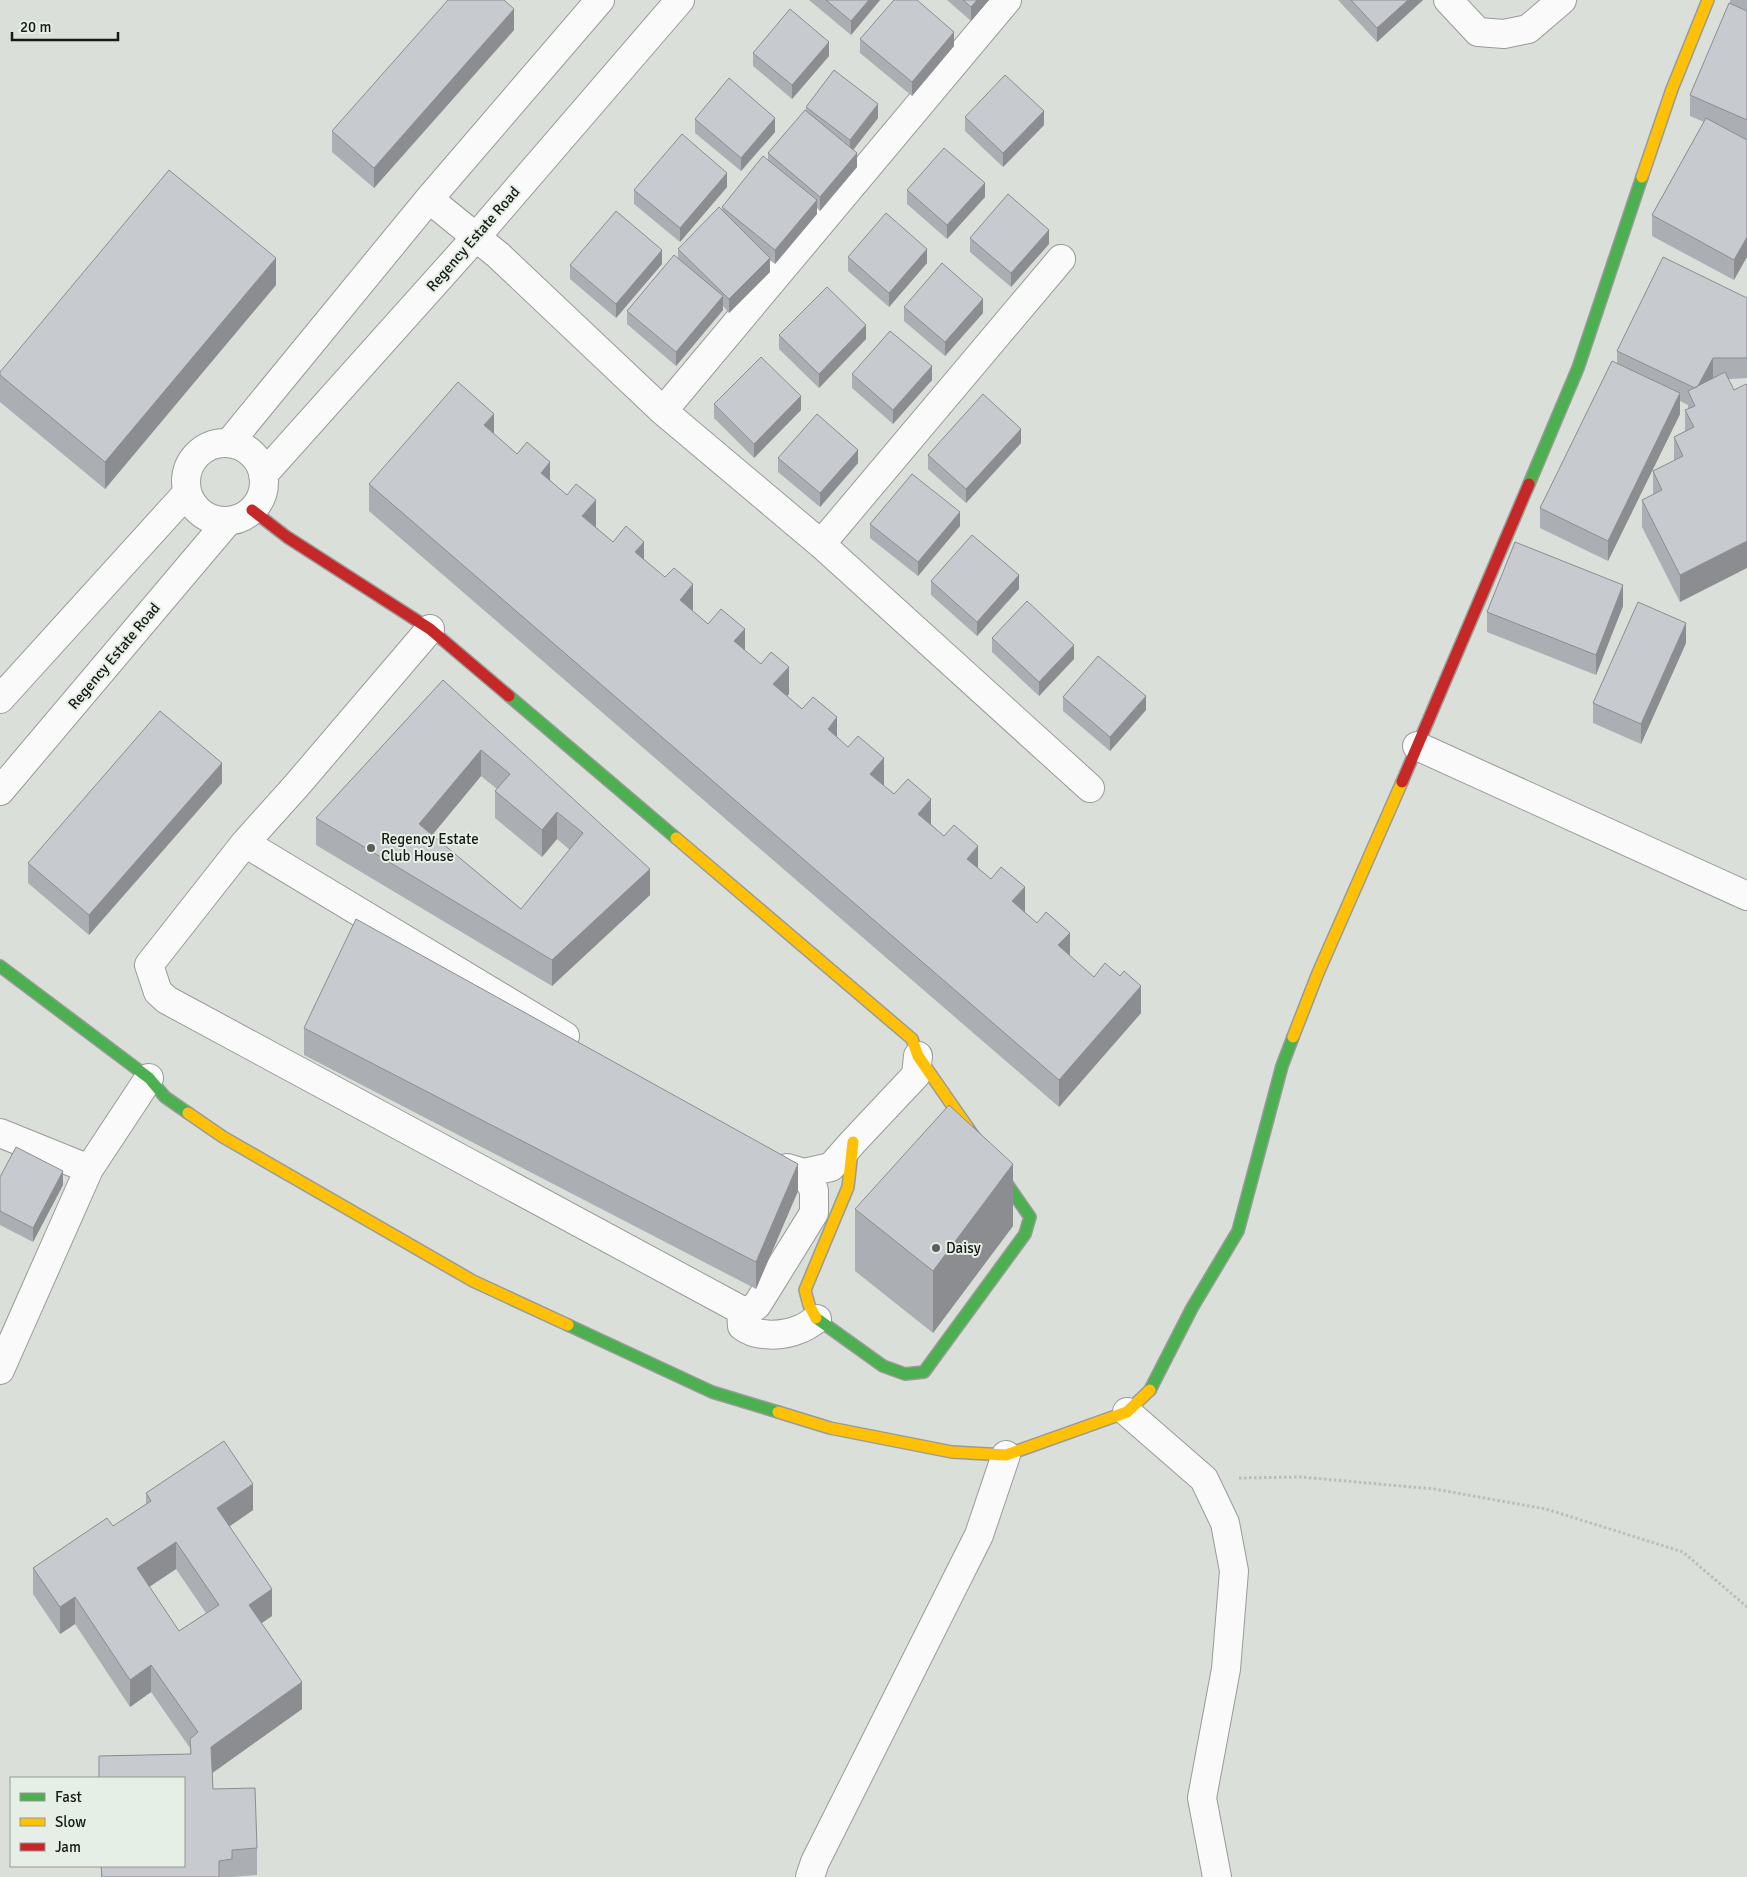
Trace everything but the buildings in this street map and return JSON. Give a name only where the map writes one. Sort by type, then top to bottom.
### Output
[{"type":"street","points":[[229,444],[429,199],[600,0]]},
{"type":"street","name":"Regency Estate Road","points":[[263,475],[476,236],[680,0]]},
{"type":"street","points":[[663,411],[1007,0]]},
{"type":"street","points":[[1448,0],[1478,32],[1504,34],[1528,29],[1562,0]]},
{"type":"street","points":[[0,966],[148,1078],[165,1097],[223,1137],[473,1281],[712,1392],[830,1428],[952,1452],[1006,1455],[1127,1412],[1149,1393],[1192,1308],[1238,1231],[1282,1066],[1318,974],[1578,368],[1672,89],[1708,0]]},
{"type":"street","points":[[429,199],[476,236],[663,411],[821,544],[1090,788]]},
{"type":"street","points":[[821,544],[1062,259]]},
{"type":"street","points":[[216,444],[229,444],[251,453],[259,463],[263,475],[263,488],[260,499],[240,516],[215,520],[193,506],[187,493],[185,480],[195,457],[205,449],[216,444]]},
{"type":"street","points":[[0,699],[187,493]]},
{"type":"street","points":[[240,516],[287,537],[430,629],[912,1038],[918,1056],[1030,1217],[1025,1234],[924,1372],[906,1374],[883,1366],[818,1319],[809,1305],[805,1290],[848,1188],[853,1142]]},
{"type":"street","name":"Regency Estate Road","points":[[0,791],[240,516]]},
{"type":"street","points":[[430,629],[245,843],[149,965],[158,992],[168,1000],[741,1310],[750,1310],[757,1305],[814,1213],[814,1190],[804,1173]]},
{"type":"street","points":[[1417,746],[1747,896]]},
{"type":"street","points":[[245,843],[584,1048]]},
{"type":"street","points":[[768,1159],[804,1173],[831,1167],[916,1075],[918,1056]]},
{"type":"street","points":[[0,1370],[89,1169],[148,1078]]},
{"type":"street","points":[[0,1133],[89,1169]]},
{"type":"street","points":[[741,1310],[742,1326],[747,1330],[775,1335],[800,1329],[818,1319]]},
{"type":"street","points":[[1127,1412],[1204,1479],[1225,1523],[1234,1572],[1226,1669],[1202,1798],[1217,1877]]},
{"type":"street","points":[[810,1877],[815,1862],[979,1535],[1006,1455]]},
{"type":"path","points":[[1204,1479],[1301,1477],[1434,1489],[1546,1509],[1683,1552],[1747,1607]]},
{"type":"traffic: fast","points":[[1529,484],[1578,368],[1642,177]]},
{"type":"traffic: fast","points":[[509,696],[676,838]]},
{"type":"traffic: fast","points":[[0,966],[149,1078],[165,1097],[188,1113]]},
{"type":"traffic: fast","points":[[1150,1390],[1192,1308],[1238,1231],[1282,1066],[1293,1037]]},
{"type":"traffic: fast","points":[[816,1318],[883,1366],[905,1374],[924,1372],[1025,1234],[1030,1217],[968,1128]]},
{"type":"traffic: fast","points":[[568,1325],[712,1392],[778,1412]]},
{"type":"traffic: slow","points":[[1642,177],[1672,89],[1708,0]]},
{"type":"traffic: slow","points":[[1293,1037],[1318,973],[1402,782]]},
{"type":"traffic: slow","points":[[676,838],[912,1039],[918,1056],[968,1128]]},
{"type":"traffic: slow","points":[[188,1113],[223,1137],[473,1281],[568,1325]]},
{"type":"traffic: slow","points":[[816,1318],[809,1305],[805,1290],[848,1187],[853,1142]]},
{"type":"traffic: slow","points":[[778,1412],[830,1428],[952,1452],[1006,1455],[1127,1412],[1150,1390]]},
{"type":"traffic: jam","points":[[1402,782],[1529,484]]},
{"type":"traffic: jam","points":[[252,510],[287,537],[430,629],[509,696]]},
{"type":"place","name":"Regency Estate Club House","points":[[371,848]]},
{"type":"place","name":"Daisy","points":[[936,1248]]}]
